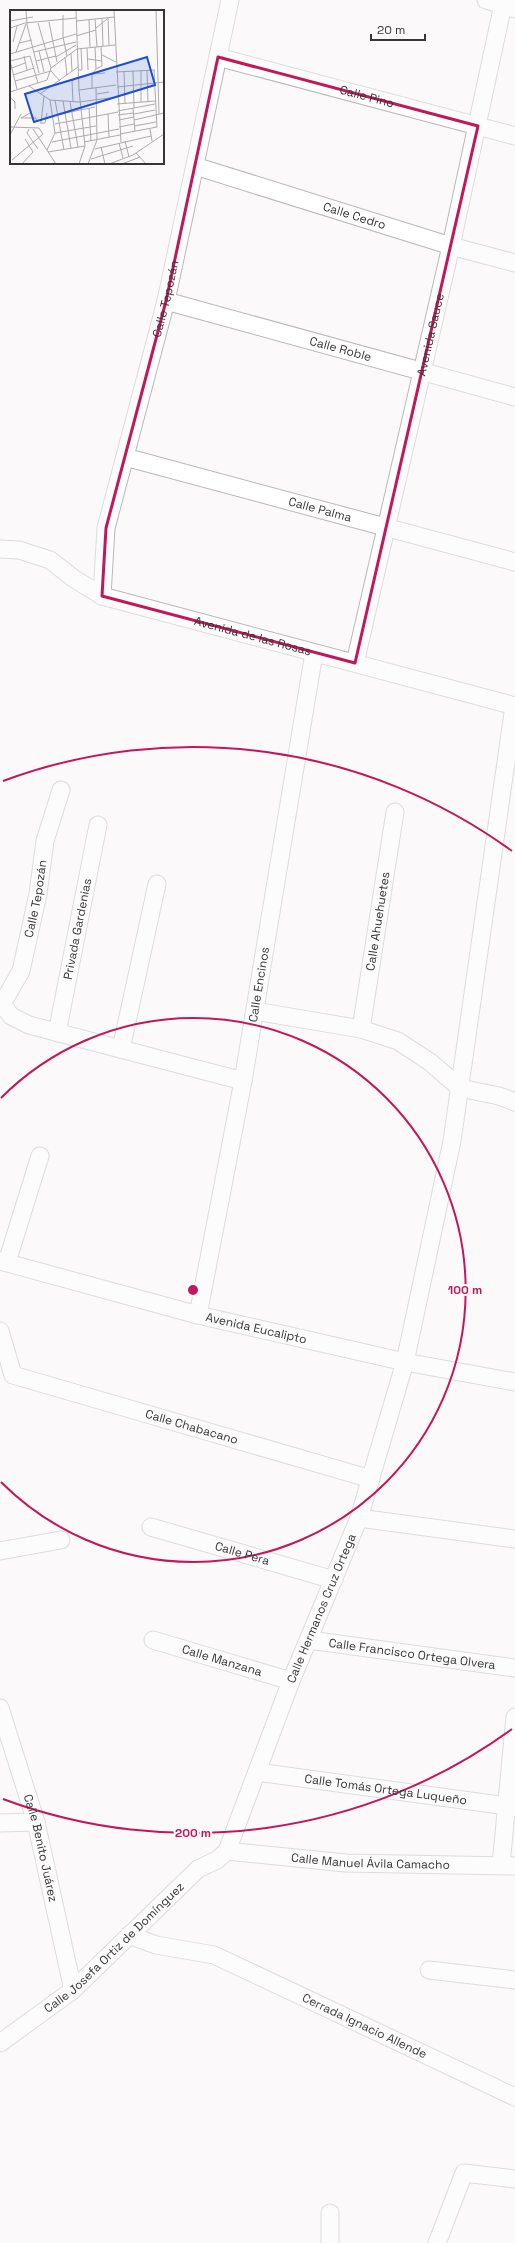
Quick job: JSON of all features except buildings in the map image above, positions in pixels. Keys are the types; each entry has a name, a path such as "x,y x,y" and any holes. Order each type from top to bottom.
{"street":[{"name":"Calle Tepozán","path":"102,596 106,528 166,301 230,0"},
{"path":"486,0 508,5"},
{"name":"Avenida Sauce","path":"355,663 384,528 478,126 508,5"},
{"name":"Calle Pino","path":"218,57 515,136"},
{"name":"Calle Cedro","path":"195,166 450,246 515,264"},
{"name":"Calle Roble","path":"166,301 515,397"},
{"name":"Calle Palma","path":"125,457 384,528 515,562"},
{"name":"Avenida de las Rosas","path":"0,549 18,550 50,560 102,596 514,706"},
{"name":"Calle Encinos","path":"198,1315 243,1081 314,653"},
{"name":"Calle Hermanos Cruz Ortega","path":"227,1851 291,1681 359,1518 405,1362 452,1141 514,706"},
{"name":"Calle Tepozán","path":"1,1003 21,971 38,894 45,841 61,790"},
{"name":"Calle Ahuehuetes","path":"361,1029 395,812"},
{"name":"Privada Gardenias","path":"57,1033 98,825"},
{"path":"120,1049 157,884"},
{"path":"1,1003 11,1016 29,1025 243,1081"},
{"path":"254,1011 361,1029 398,1041 430,1062 460,1088 500,1096 515,1102"},
{"path":"4,1262 40,1156"},
{"name":"Avenida Eucalipto","path":"4,1262 198,1315 405,1362 515,1382"},
{"name":"Calle Chabacano","path":"0,1331 12,1375 371,1479"},
{"path":"359,1518 515,1539"},
{"name":"Calle Pera","path":"151,1527 334,1580"},
{"path":"0,1551 61,1540"},
{"name":"Calle Manzana","path":"153,1640 291,1681"},
{"name":"Calle Francisco Ortega Olvera","path":"309,1640 515,1668"},
{"name":"Calle Benito Juárez","path":"0,1708 36,1822 73,1990"},
{"path":"508,1866 515,1717"},
{"name":"Calle Tomás Ortega Luqueño","path":"257,1772 511,1806"},
{"path":"0,1823 36,1822"},
{"name":"Calle Manuel Ávila Camacho","path":"227,1851 346,1863 508,1866"},
{"name":"Calle Josefa Ortiz de Domínguez","path":"0,2043 73,1990 198,1870 217,1860 227,1851"},
{"name":"Cerrada Ignacio Allende","path":"129,1935 156,1945 214,1955 515,2097"},
{"path":"430,1970 515,1980"},
{"path":"437,2243 464,2173 515,2179"},
{"path":"330,2213 330,2243"}],"highlighted area":[{"path":"218,57 478,126 355,663 102,596 106,528 166,301"}]}
